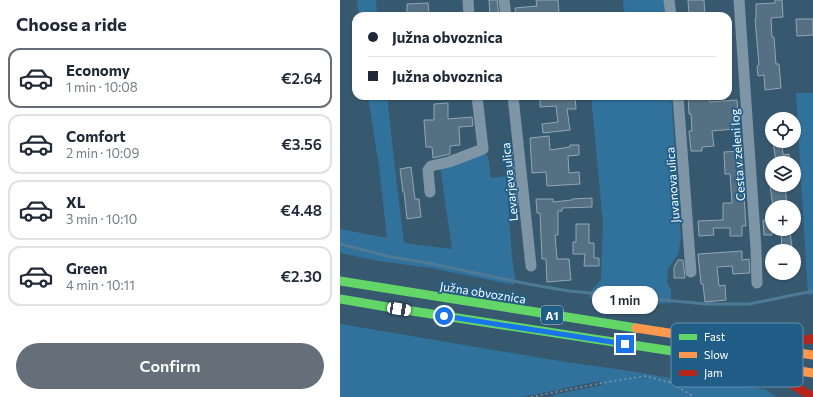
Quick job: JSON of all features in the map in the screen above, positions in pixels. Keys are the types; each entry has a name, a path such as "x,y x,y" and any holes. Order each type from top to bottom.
{"highway":[{"name":"Južna obvoznica","path":"340,281 671,333"},
{"name":"A1","path":"340,299 671,351"},
{"path":"803,340 813,339"},
{"name":"Južna obvoznica","path":"803,353 813,355"},
{"name":"A1","path":"803,371 813,373"},
{"path":"797,387 813,397"}],"street":[{"path":"468,0 469,12"},
{"path":"504,0 506,12"},
{"path":"669,0 670,12"},
{"name":"Cesta v zeleni log","path":"739,0 756,242 757,283"},
{"name":"Levarjeva ulica","path":"430,192 428,170 431,166 449,162 483,149 478,100"},
{"name":"Levarjeva ulica","path":"514,100 531,266"},
{"name":"Juvanova ulica","path":"678,100 691,272"}],"path":[{"path":"531,397 645,376 671,383"},
{"path":"678,387 693,397"}],"shaded area":[{"path":"357,0 376,0 377,12 358,12"},
{"path":"623,0 664,0 665,12 624,12"},
{"path":"796,93 813,93 813,294 808,295 801,156 800,156 799,148 801,148 801,112 797,112"},
{"path":"369,100 387,100 404,243 452,249 440,166 462,163 484,154 488,156 491,178 506,176 515,278 514,285 431,268 379,261 340,253 340,229 387,238 379,167"},
{"path":"591,100 671,100 681,238 678,254 668,269 667,282 671,290 671,303 628,305 589,298 591,291 601,280 603,223"},
{"path":"340,324 671,378 671,387 747,387 765,389 777,397 550,397 557,394 602,385 600,381 520,397 340,397"}],"building":[{"path":"489,0 497,0 498,12 490,12"},
{"path":"536,0 558,0 559,12 516,12 515,8 537,6"},
{"path":"688,0 704,0 705,12 689,12"},
{"path":"775,0 782,0 783,17 771,18 772,37 774,37 776,64 779,64 781,88 765,90 764,75 758,76 757,66 759,65 755,19 756,4 775,3"},
{"path":"428,3 429,12 407,12 407,4"},
{"path":"796,19 813,19 813,35 797,36"},
{"path":"540,100 575,100 576,109 567,109 570,130 543,133 542,124 558,122 556,106 540,107"},
{"path":"688,100 710,100 710,102 737,100 738,112 732,112 734,129 712,131 714,146 702,147 702,151 691,151 689,131 692,131 691,114 689,114"},
{"path":"448,103 448,119 472,117 473,126 459,127 460,145 450,146 450,154 433,158 432,147 426,147 424,120 434,120 434,104"},
{"path":"549,136 550,150 570,147 570,145 579,145 579,155 568,156 569,173 579,172 580,184 547,186 546,172 532,173 530,138"},
{"path":"774,148 782,148 783,155 789,154 789,156 775,156"},
{"path":"741,151 746,226 742,226 742,236 730,236 730,228 713,228 714,235 699,236 698,221 723,220 723,203 732,203 730,174 725,174 724,152"},
{"path":"512,152 518,206 512,206 509,186 507,153"},
{"path":"411,167 415,199 419,199 421,217 407,219 400,169"},
{"path":"771,192 786,192 786,200 772,200"},
{"path":"592,198 592,207 562,208 562,211 558,211 558,235 555,235 557,259 569,259 571,280 547,282 546,259 542,259 540,213 537,213 536,199 553,199 553,202"},
{"path":"763,220 765,220 765,235"},
{"path":"576,224 589,224 589,243 594,243 594,258 599,258 599,266 584,266 585,254 573,254 573,242 576,242"},
{"path":"781,236 791,236 792,244 782,244"},
{"path":"742,251 742,260 749,259 750,273 733,274 732,266 717,267 719,286 725,285 726,300 705,302 703,284 701,284 698,254"},
{"path":"678,260 683,260 685,278 674,278 674,267"}],"waterway":[{"path":"340,244 391,257 569,291 706,304 749,304 813,291"}],"traffic: fast":[{"path":"340,281 636,328"},
{"path":"340,299 671,351"}],"traffic: slow":[{"path":"636,328 671,333"},
{"path":"803,353 813,355"},
{"path":"803,371 813,373"}],"traffic: jam":[{"path":"803,340 813,339"},
{"path":"796,387 813,397"}],"route":[{"path":"444,316 625,344"}]}
